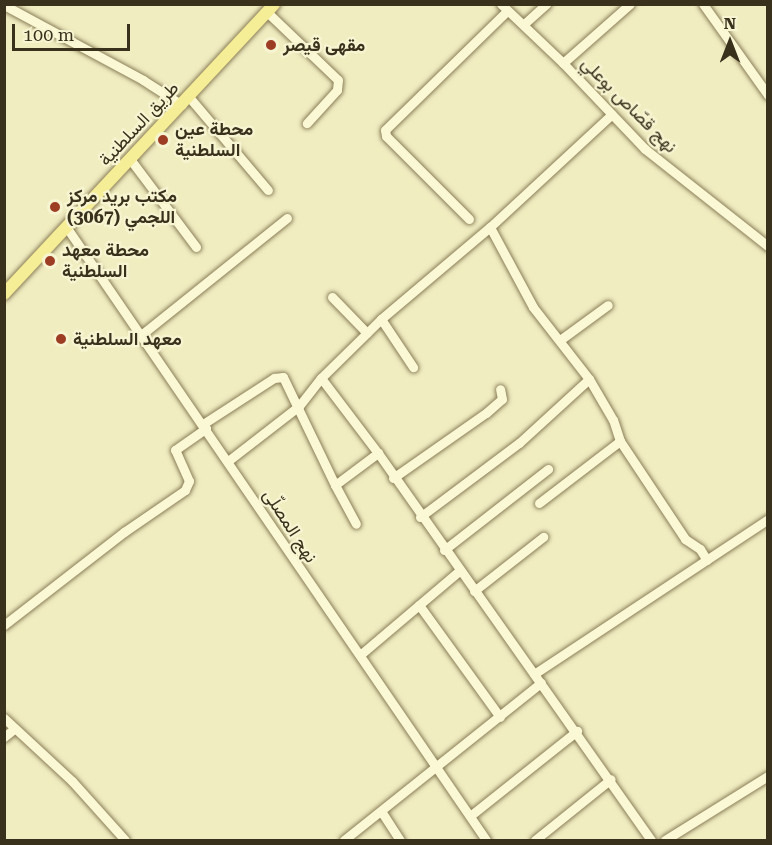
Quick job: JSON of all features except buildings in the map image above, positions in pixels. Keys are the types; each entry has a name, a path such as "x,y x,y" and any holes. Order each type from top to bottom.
{"main road":[{"name":"طريق السلطنية","path":"5,292 185,101 268,8"}],"street":[{"path":"524,24 546,4"},
{"path":"563,63 630,4"},
{"path":"703,4 766,90"},
{"path":"4,5 185,101 268,190"},
{"path":"268,8 338,80 337,90 307,123"},
{"path":"469,219 386,136 385,130 504,8"},
{"name":"نهج قصّاص بوعلي","path":"504,8 524,24 645,149 768,246"},
{"path":"228,461 299,406 321,378 381,319 490,227 612,114"},
{"path":"130,159 196,247"},
{"path":"141,335 287,218"},
{"path":"490,227 533,307 589,379 613,420 620,441 685,539 700,549 707,560"},
{"name":"نهج المصلّى","path":"67,228 228,461 302,576 360,655 486,840"},
{"path":"332,297 367,333"},
{"path":"560,340 608,305"},
{"path":"381,319 413,367"},
{"path":"4,625 124,532 185,490 189,481 175,450 204,426 274,378 283,377 356,524"},
{"path":"321,378 378,453 420,517 577,731 651,840"},
{"path":"420,517 519,443 589,379"},
{"path":"393,478 486,413 502,399 500,389"},
{"path":"539,503 620,441"},
{"path":"335,485 378,453"},
{"path":"444,550 548,469"},
{"path":"534,674 768,519"},
{"path":"474,591 543,537"},
{"path":"360,655 459,571"},
{"path":"419,605 500,717"},
{"path":"344,840 541,683"},
{"path":"4,718 72,781 124,840"},
{"path":"4,737 14,729"},
{"path":"470,816 577,731"},
{"path":"665,840 768,776"},
{"path":"535,840 610,779"},
{"path":"381,811 400,840"}],"place":[{"name":"مقهى قيصر","path":"271,45"},
{"name":"محطة عين السلطنية","path":"163,140"},
{"name":"مكتب بريد مركز اللجمي (3067)","path":"55,207"},
{"name":"محطة معهد السلطنية","path":"50,261"},
{"name":"معهد السلطنية","path":"61,339"}]}
